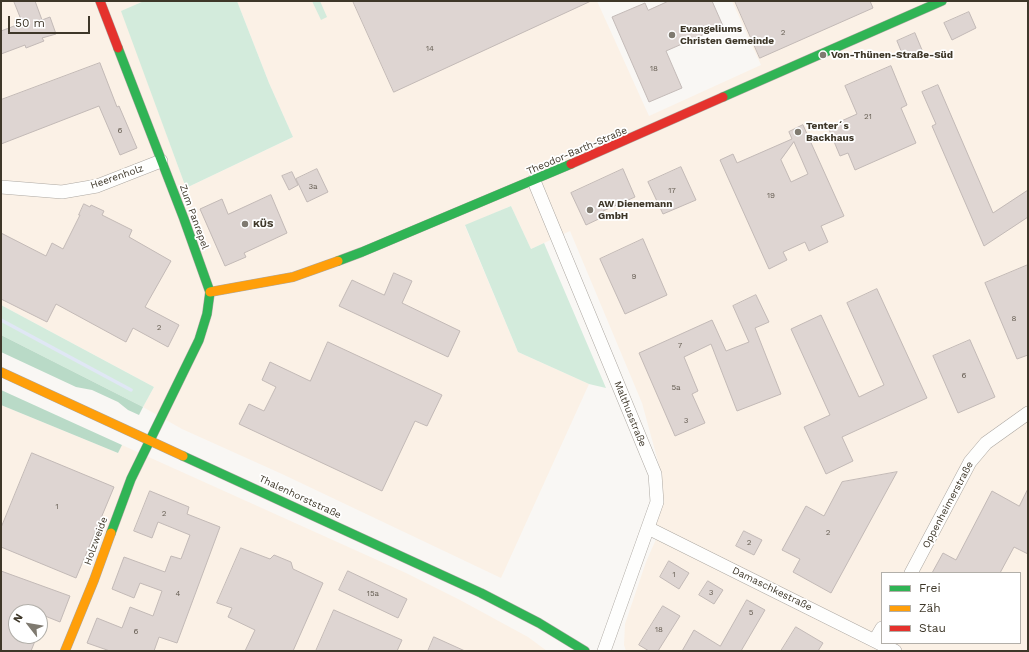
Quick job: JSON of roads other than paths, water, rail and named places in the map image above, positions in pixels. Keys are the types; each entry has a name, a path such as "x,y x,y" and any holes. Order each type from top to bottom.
{"street":[{"name":"Zum Panrepel","path":"100,1 184,219 210,292 207,314 199,340 150,439"},
{"name":"Theodor-Barth-Straße","path":"210,292 294,277 362,252 534,182 927,4 942,1"},
{"name":"Heerenholz","path":"1,187 62,192 96,186 126,176 161,161"},
{"name":"Malthusstraße","path":"534,182 655,474 657,502 604,651"},
{"name":"Thalenhorststraße","path":"1,372 150,439 481,593 539,623 585,651"},
{"name":"Oppenheimerstraße","path":"912,572 970,462 986,443 1028,413"},
{"name":"Holzweide","path":"65,651 94,580 131,479 150,439"},
{"name":"Damaschkestraße","path":"648,528 881,643"},
{"path":"875,640 881,630"},
{"name":"Damaschkestraße","path":"882,644 895,651"}],"waterway":[{"path":"1,320 131,390"}],"place":[{"name":"Evangeliums Christen Gemeinde","path":"672,35"},
{"name":"Von-Thünen-Straße-Süd","path":"823,55"},
{"name":"Tenter´s Backhaus","path":"798,132"},
{"name":"AW Dienemann GmbH","path":"590,210"},
{"name":"KÜS","path":"245,224"}]}
